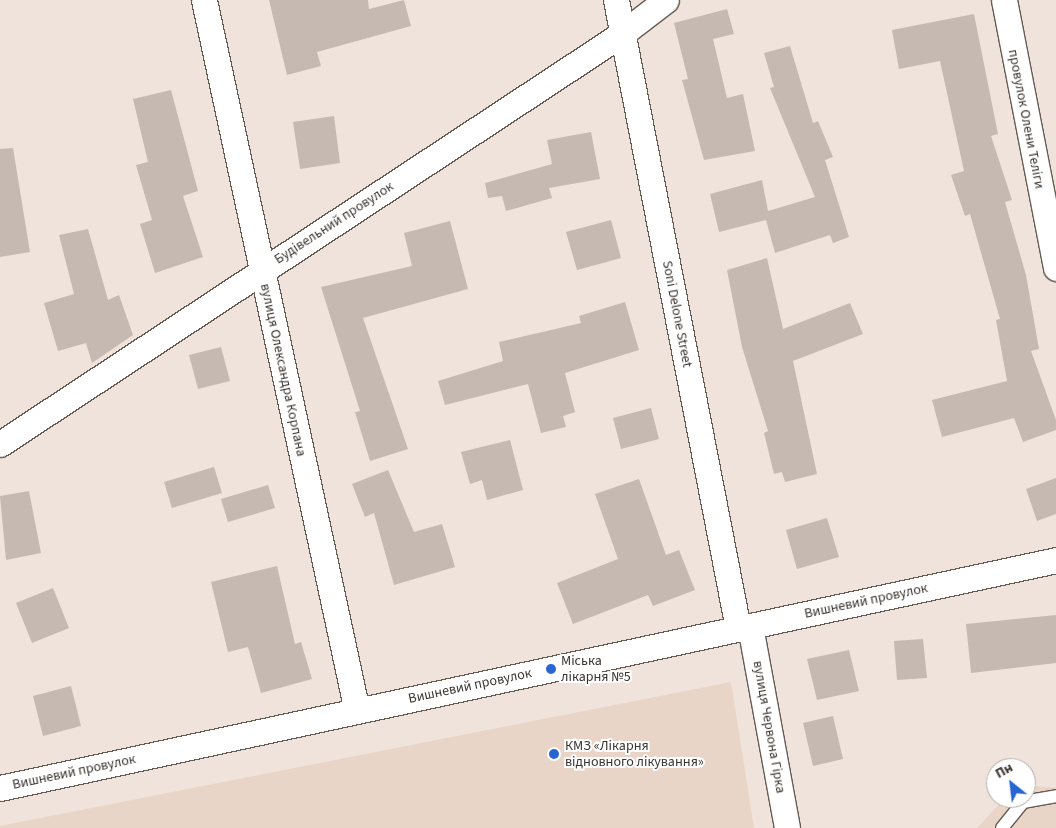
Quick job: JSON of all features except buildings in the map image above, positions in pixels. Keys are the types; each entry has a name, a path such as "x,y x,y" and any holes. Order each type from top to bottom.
{"street":[{"name":"вулиця Олександра Корпана","path":"204,0 357,711"},
{"name":"Soni Delone Street","path":"616,0 744,627"},
{"name":"Будівельний провулок","path":"0,444 622,34 666,0"},
{"name":"провулок Олени Теліги","path":"1004,0 1056,268"},
{"name":"Вишневий провулок","path":"0,787 1056,560"},
{"name":"вулиця Червона Гірка","path":"744,627 787,828"}],"lane":[{"path":"1002,828 1022,802 1056,796"}],"shaded area":[{"name":"КМЗ «Лікарня відновного лікування»","path":"731,682 754,828 0,828 0,826"},
{"path":"1036,786 1056,788 1056,828 977,828 996,808 1036,808"}],"place":[{"name":"Міська лікарня №5","path":"551,669"},
{"name":"КМЗ «Лікарня відновного лікування»","path":"554,754"}]}
